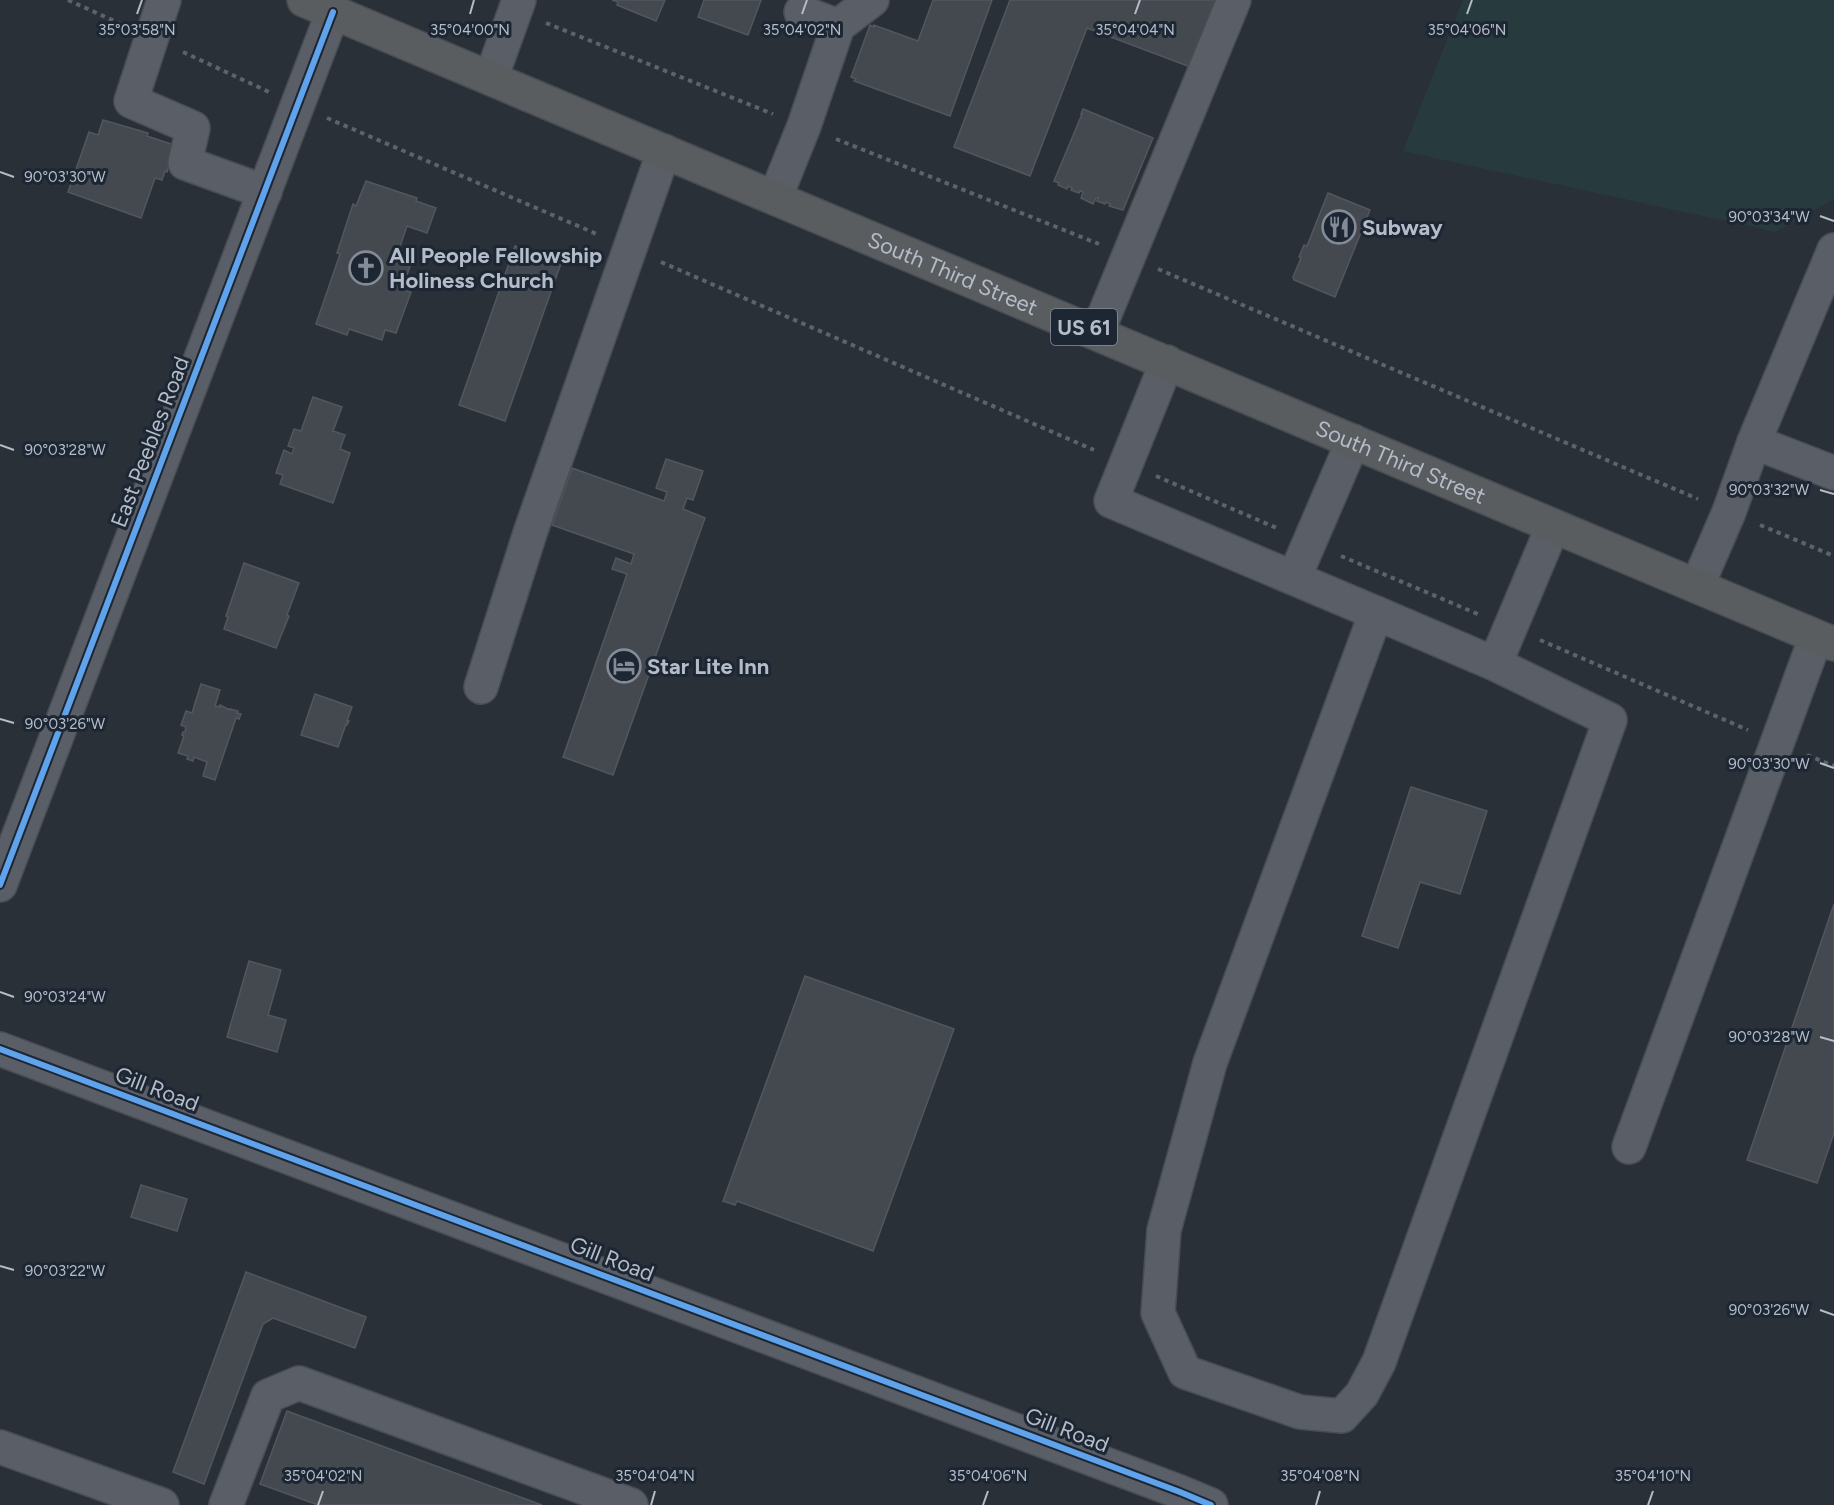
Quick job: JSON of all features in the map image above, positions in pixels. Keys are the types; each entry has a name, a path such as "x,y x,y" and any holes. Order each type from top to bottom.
{"highway":[{"name":"South Third Street","path":"318,6 1825,640"}],"street":[{"path":"164,0 131,101 193,128 185,163 265,192"},
{"path":"775,198 804,126 838,26 872,0"},
{"path":"1097,333 1234,0"},
{"path":"491,78 518,5"},
{"name":"East Peebles Road","path":"0,885 298,105 318,6"},
{"path":"801,12 838,26"},
{"path":"481,687 530,533 664,151"},
{"path":"1697,586 1834,250"},
{"path":"1167,362 1111,501 1294,578 1376,613 1495,664 1610,720 1379,1362 1362,1394 1342,1416 1300,1412 1185,1372 1158,1313 1164,1230 1210,1063 1376,613"},
{"path":"1294,578 1353,441"},
{"path":"1754,442 1834,473"},
{"path":"1495,664 1553,526"},
{"path":"1629,1147 1777,743 1825,640"},
{"name":"Gill Road","path":"0,1049 1169,1487 1211,1505"},
{"path":"226,1505 268,1396 299,1383 585,1497 631,1505"},
{"path":"0,1447 112,1497 162,1505"}],"path":[{"path":"518,5 804,126 1128,256 1834,556"},
{"path":"298,105 1308,542 1834,766"}],"green space":[{"path":"1463,0 1834,0 1834,199 1776,232 1403,151"}],"building":[{"path":"612,0 665,0 656,21 617,5 618,2"},
{"path":"704,0 761,0 748,35 698,17"},
{"path":"933,0 992,0 950,116 854,81 856,79 851,77 870,25 918,41"},
{"path":"1010,0 1219,0 1193,68 1087,28 1030,176 954,147"},
{"path":"1083,109 1153,138 1123,210 1109,206 1110,204 1106,202 1105,204 1097,201 1098,198 1093,204 1081,198 1083,192 1071,190 1072,188 1068,186 1067,189 1054,181"},
{"path":"103,120 148,133 147,136 174,145 167,172 165,171 162,180 155,178 141,218 68,192 89,132 98,135"},
{"path":"366,181 417,198 416,201 436,208 427,233 407,226 396,258 403,260 404,256 411,258 402,290 411,292 396,333 385,330 382,340 349,329 347,335 316,324 340,254 337,253 353,204 356,206"},
{"name":"Subway","path":"1328,193 1370,210 1335,297 1294,280 1293,277 1304,245 1307,246"},
{"path":"515,246 542,256 543,251 563,258 505,421 459,405"},
{"path":"313,397 342,407 333,431 345,435 340,449 350,453 333,503 280,484 283,475 276,473 284,450 292,454 294,448 288,446 294,429 301,431"},
{"name":"Star Lite Inn","path":"666,459 703,471 693,500 687,498 683,509 705,518 613,775 563,757 627,574 612,569 616,558 631,564 634,554 552,525 572,468 664,501 667,492 656,488"},
{"path":"244,563 299,583 276,648 224,629 228,617 226,616"},
{"path":"201,684 220,690 215,706 220,707 220,705 241,714 239,719 236,718 215,780 203,776 207,762 194,757 193,761 187,759 188,756 178,753 186,727 181,725 186,711 192,713"},
{"path":"315,694 352,707 338,747 301,735"},
{"path":"1411,787 1487,811 1460,894 1420,882 1398,948 1362,936"},
{"path":"1834,904 1834,1133 1817,1183 1747,1160"},
{"path":"249,961 281,970 268,1015 286,1020 277,1052 227,1037"},
{"path":"805,976 954,1029 873,1251 737,1201 735,1205 723,1201"},
{"path":"141,1185 187,1199 177,1231 131,1217"},
{"path":"246,1272 366,1317 355,1348 273,1318 263,1324 204,1484 173,1472"},
{"path":"287,1411 542,1505 318,1505 260,1484"}],"cycle path":[{"path":"0,885 333,12"},
{"path":"0,1049 1211,1505"}],"place":[{"name":"Subway","path":"1339,227"},
{"name":"All People Fellowship Holiness Church","path":"366,268"},
{"name":"Star Lite Inn","path":"624,666"}]}
